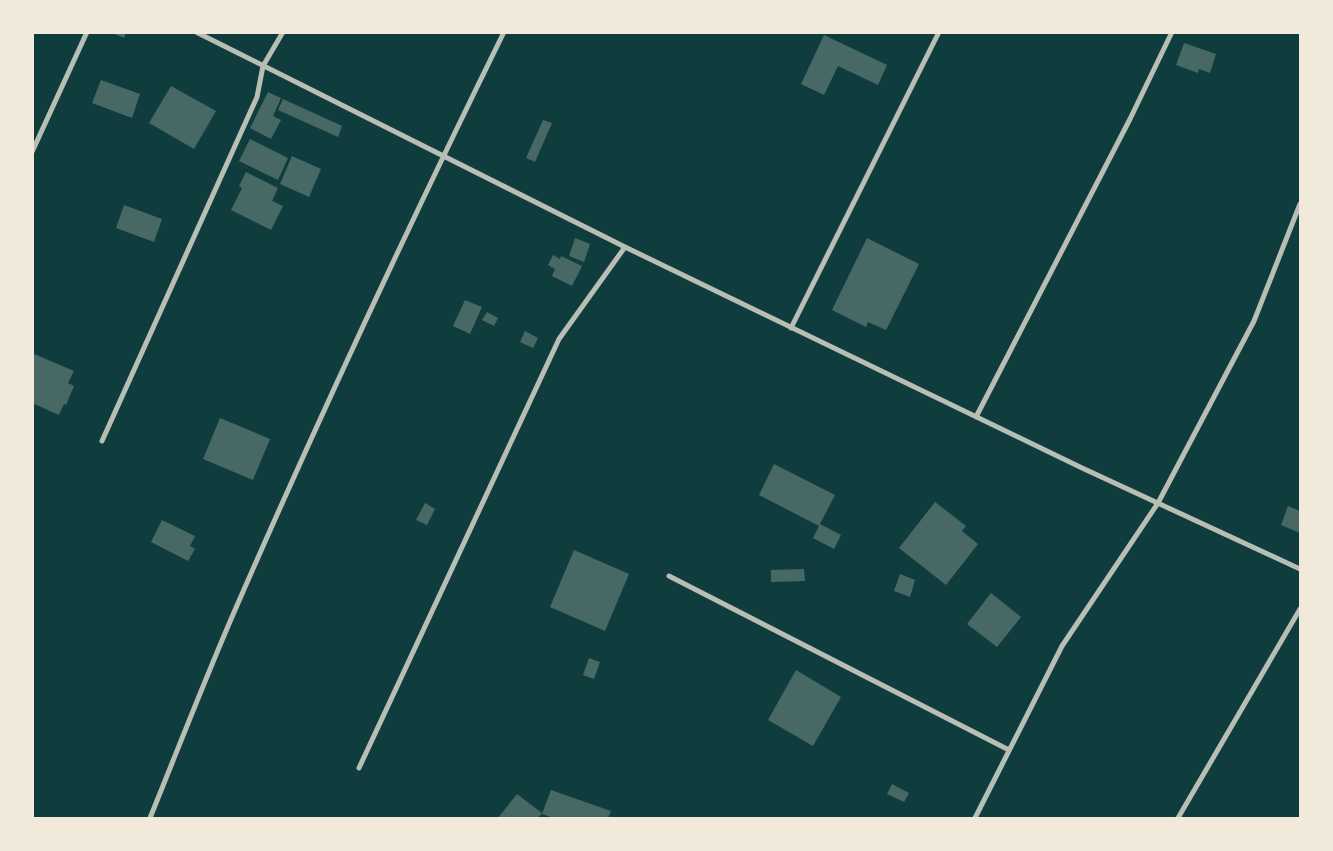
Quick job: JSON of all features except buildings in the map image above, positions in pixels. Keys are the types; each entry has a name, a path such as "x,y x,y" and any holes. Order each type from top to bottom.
{"street":[{"path":"32,152 88,32"},
{"path":"196,32 791,328 1300,569"},
{"path":"102,441 257,97 263,66 283,32"},
{"path":"150,818 235,611 345,363 504,32"},
{"path":"791,328 939,32"},
{"path":"976,417 1130,119 1172,32"},
{"path":"975,818 1062,646 1158,503 1254,321 1300,204"},
{"path":"359,768 559,339 625,247"},
{"path":"668,576 1009,750"},
{"path":"1178,818 1300,609"}]}
